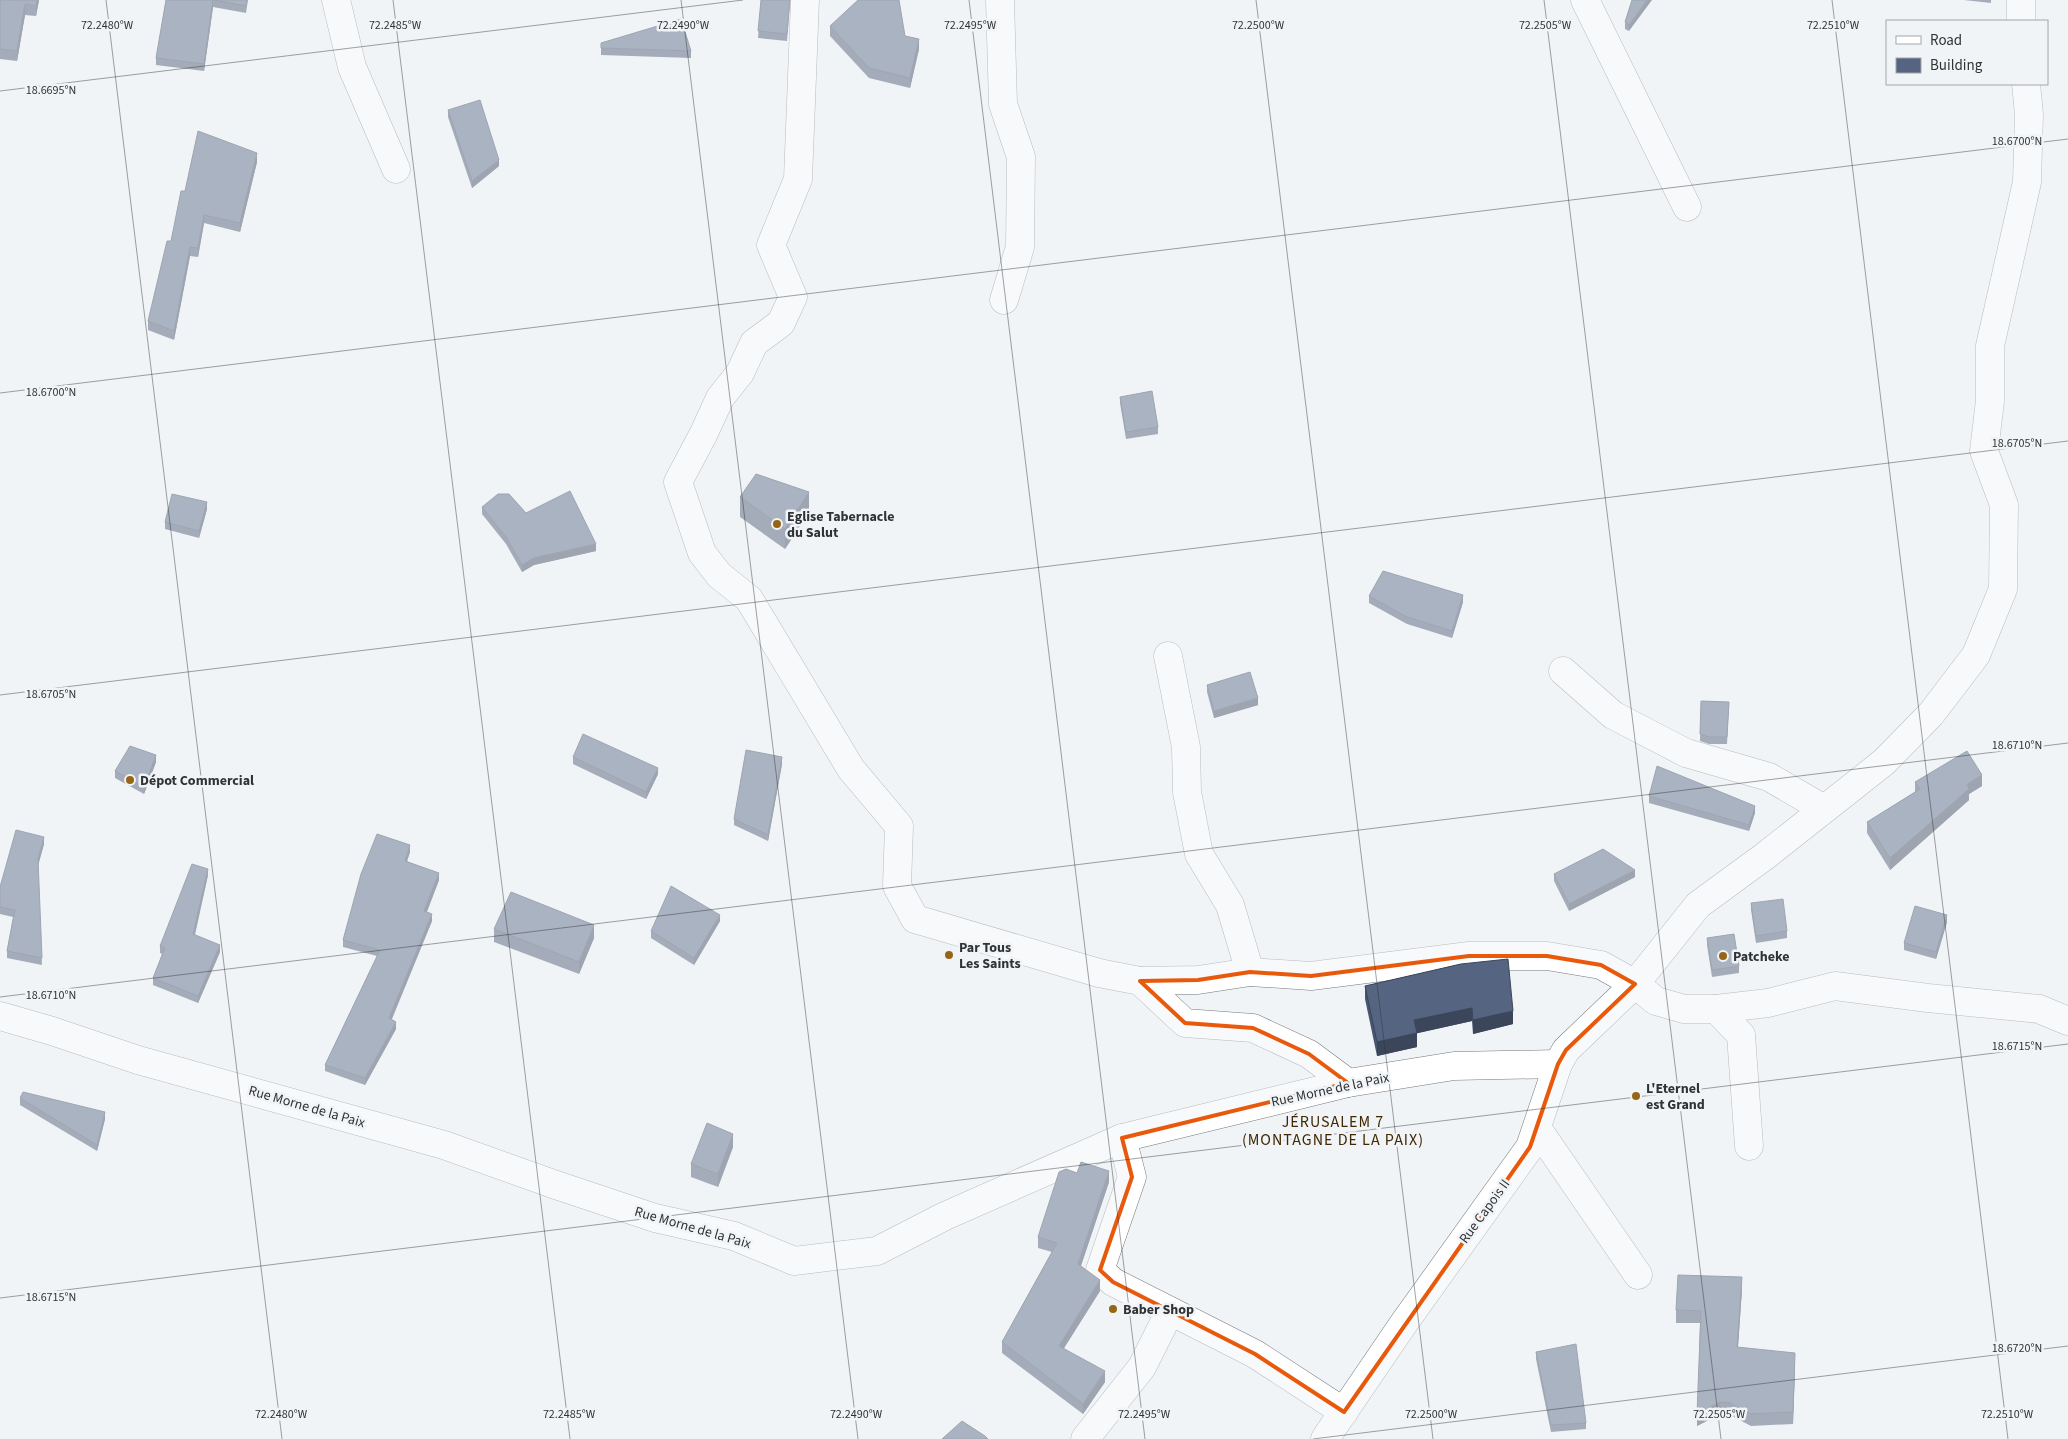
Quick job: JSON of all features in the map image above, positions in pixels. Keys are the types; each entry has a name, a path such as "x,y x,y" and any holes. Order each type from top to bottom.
{"street":[{"path":"336,0 352,67 396,169"},
{"path":"805,0 798,178 771,245 794,297 781,323 754,343 740,374 720,398 678,482 702,552 720,575 749,599 851,769 899,826 898,886 915,919 1099,973 1140,981 1198,980 1250,972 1311,976 1469,956 1547,956 1602,965 1635,984 1656,1001 1684,1009 1716,1009 1768,1003 1835,986 1928,998 2039,1009 2068,1021"},
{"path":"1000,0 1003,104 1021,157 1020,247 1004,300"},
{"path":"1585,0 1687,207"},
{"path":"2021,20 2022,0"},
{"name":"Rue Capois II","path":"1325,1439 1530,1147 1558,1064 1566,1050 1635,984 1698,905 1765,856 1884,762 1931,714 1976,655 2003,589 2004,505 1984,451 1990,401 1990,346 2026,182 2029,114 2026,85"},
{"path":"1168,656 1186,747 1187,792 1200,854 1230,905 1250,972"},
{"path":"1563,671 1613,715 1686,753 1769,777 1824,809"},
{"path":"1140,981 1185,1023 1252,1028 1309,1054 1348,1083"},
{"path":"1716,1009 1741,1034 1749,1146"},
{"name":"Rue Morne de la Paix","path":"0,1016 52,1031 138,1060 444,1145 556,1186 655,1218 734,1236 794,1261 877,1251 945,1216 1122,1138 1348,1083 1454,1066 1558,1064"},
{"path":"1537,1128 1638,1275"},
{"path":"1122,1138 1132,1177 1100,1270 1113,1282 1254,1354 1344,1412"},
{"path":"1085,1439 1142,1367 1170,1311"}],"highlighted area":[{"path":"1469,956 1547,956 1601,965 1635,984 1566,1050 1558,1064 1530,1147 1344,1412 1255,1354 1113,1282 1100,1270 1132,1177 1122,1138 1348,1083 1309,1054 1253,1028 1185,1023 1140,981 1198,980 1250,972 1311,976"}],"building":[{"path":"0,0 37,0 36,6 25,4 17,51 0,49"},
{"path":"166,0 213,0 204,64 156,58"},
{"path":"214,0 247,0 246,6"},
{"path":"761,0 790,0 787,34 758,31"},
{"path":"858,0 899,0 905,36 919,39 910,78 869,68 830,26"},
{"path":"1632,0 1647,0 1629,25 1625,22"},
{"path":"681,19 691,51 601,48 601,43"},
{"path":"480,100 499,160 472,181 448,110"},
{"path":"198,131 257,153 240,223 204,215 198,248 190,247 174,331 148,321 167,241 171,241 181,191 185,191"},
{"path":"1152,391 1158,427 1126,432 1120,397"},
{"path":"756,474 809,492 785,529 740,497"},
{"path":"570,491 596,544 534,558 522,565 506,537 482,507 498,494 509,494 526,513"},
{"path":"172,494 207,502 199,531 165,522"},
{"path":"1383,571 1463,595 1452,631 1407,617 1369,596"},
{"path":"1250,672 1258,698 1214,711 1207,685"},
{"path":"1701,701 1729,702 1727,737 1709,737 1700,734"},
{"path":"583,734 658,768 646,792 573,757"},
{"path":"130,746 156,755 144,787 115,771"},
{"path":"746,750 782,757 768,835 734,819"},
{"path":"1967,751 1982,775 1967,784 1969,789 1890,858 1867,822 1920,789 1915,782"},
{"path":"1657,766 1755,806 1749,825 1649,796"},
{"path":"16,830 44,837 38,859 42,958 7,951 15,910 0,907 0,887"},
{"path":"377,834 410,845 405,861 439,873 424,911 432,914 389,1018 396,1022 365,1078 325,1065 380,950 343,940 361,874"},
{"path":"1603,849 1635,870 1569,904 1554,874"},
{"path":"192,864 208,869 193,934 220,945 198,996 153,978 165,948 160,946"},
{"path":"671,886 720,915 694,958 651,931"},
{"path":"511,892 594,925 579,962 494,929"},
{"path":"1783,899 1787,931 1756,936 1751,903"},
{"path":"1915,906 1947,915 1936,952 1904,943"},
{"path":"1734,934 1739,966 1712,970 1707,938"},
{"path":"1508,959 1513,1011 1473,1020 1472,1008 1414,1020 1417,1033 1377,1042 1365,986 1461,964"},
{"path":"23,1092 105,1112 97,1145 20,1098"},
{"path":"707,1123 733,1134 718,1174 691,1164"},
{"path":"1081,1162 1109,1171 1078,1264 1100,1280 1059,1346 1105,1371 1083,1404 1002,1342 1057,1243 1038,1237 1059,1172 1066,1169 1077,1173"},
{"path":"1678,1275 1742,1277 1737,1347 1795,1353 1793,1412 1751,1414 1730,1403 1720,1402 1697,1414 1701,1311 1676,1310"},
{"path":"1576,1344 1586,1423 1551,1425 1536,1352"},
{"path":"962,1421 985,1436 988,1439 942,1439"}],"place":[{"name":"Eglise Tabernacle du Salut","path":"777,524"},
{"name":"Dépot Commercial","path":"130,780"},
{"name":"Par Tous Les Saints","path":"949,955"},
{"name":"Patcheke","path":"1723,956"},
{"name":"L'Eternel est Grand","path":"1636,1096"},
{"name":"Baber Shop","path":"1113,1309"}],"district":[{"name":"JÉRUSALEM 7 (MONTAGNE DE LA PAIX)","path":"1333,1130"}]}
